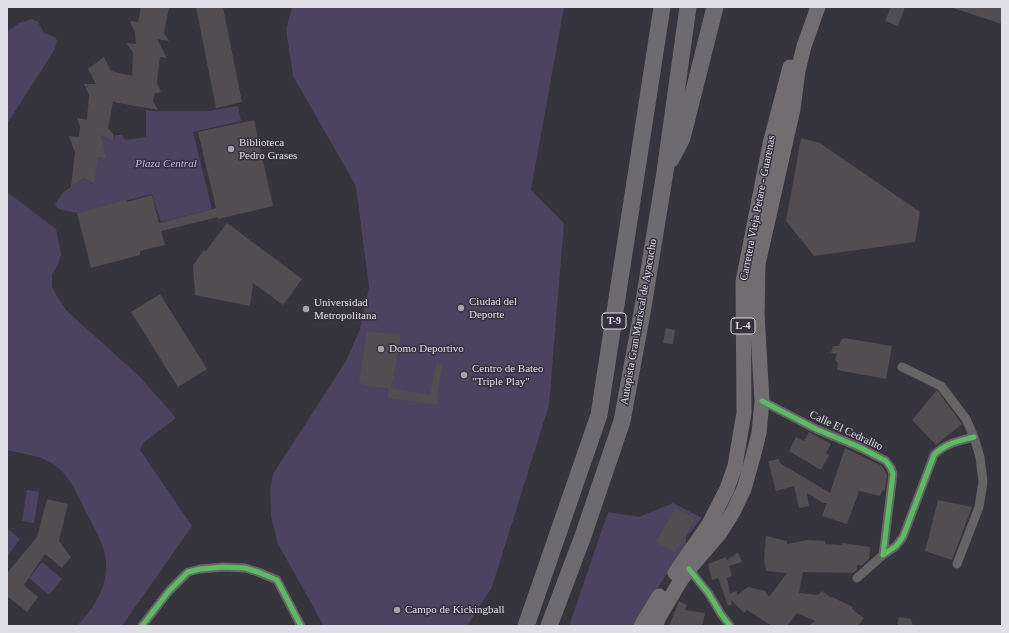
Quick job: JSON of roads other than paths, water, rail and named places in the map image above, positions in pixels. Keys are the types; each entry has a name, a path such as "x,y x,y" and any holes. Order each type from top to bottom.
{"highway":[{"name":"T-9","path":"526,626 600,415 662,7"},
{"name":"Autopista Gran Mariscal de Ayacucho","path":"549,626 584,536 622,421 642,313 665,172 688,7"},
{"path":"665,172 682,138 715,7"}],"main road":[{"name":"Carretera Vieja Petare - Guarenas","path":"641,626 676,570 709,524 727,489 735,466 744,413 742,301 745,266 772,137 807,7"},
{"name":"Carretera Vieja Petare - Guarenas","path":"689,569 720,533 733,512 744,489 756,445 762,401 758,351 758,264 791,116 804,46 818,7"},
{"name":"L-4","path":"655,626 672,594 689,569"}],"street":[{"path":"902,367 941,386 966,419 974,437 980,457 983,482 979,507 957,564"},
{"name":"Calle El Cedralito","path":"762,401 816,429 859,447 886,461 893,474 884,555"},
{"path":"857,578 896,546 903,537 934,455 946,445 974,437"},
{"path":"142,626 169,591 188,572 200,569 224,567 245,568 277,580 302,626"},
{"path":"689,569 709,594 730,626"}],"place":[{"name":"Biblioteca Pedro Grases","path":"231,149"},
{"name":"Ciudad del Deporte","path":"461,308"},
{"name":"Universidad Metropolitana","path":"306,309"},
{"name":"Domo Deportivo","path":"381,349"},
{"name":"Centro de Bateo \"Triple Play\"","path":"464,375"},
{"name":"Campo de Kickingball","path":"397,610"}],"park label":[{"name":"Plaza Central","path":"166,164"}]}
